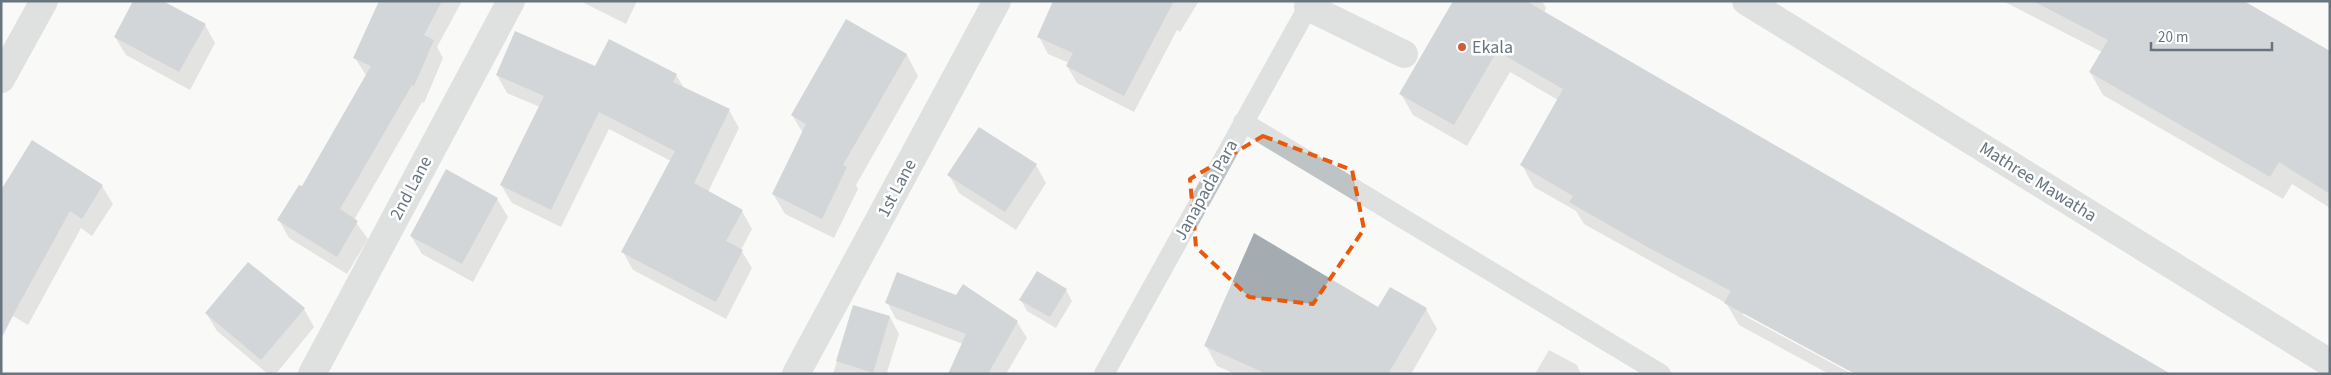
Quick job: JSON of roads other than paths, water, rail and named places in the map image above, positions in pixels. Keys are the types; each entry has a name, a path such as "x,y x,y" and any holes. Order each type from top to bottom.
{"street":[{"path":"1,79 44,1"},
{"name":"2nd Lane","path":"312,374 510,1"},
{"name":"1st Lane","path":"796,374 997,1"},
{"name":"Mathree Mawatha","path":"1746,1 2330,363"},
{"path":"1310,4 1404,54"}],"lane":[{"name":"Janapada Para","path":"1104,374 1310,4"},
{"path":"1243,122 1661,374"}],"place":[{"name":"Ekala","path":"1462,47"}]}
